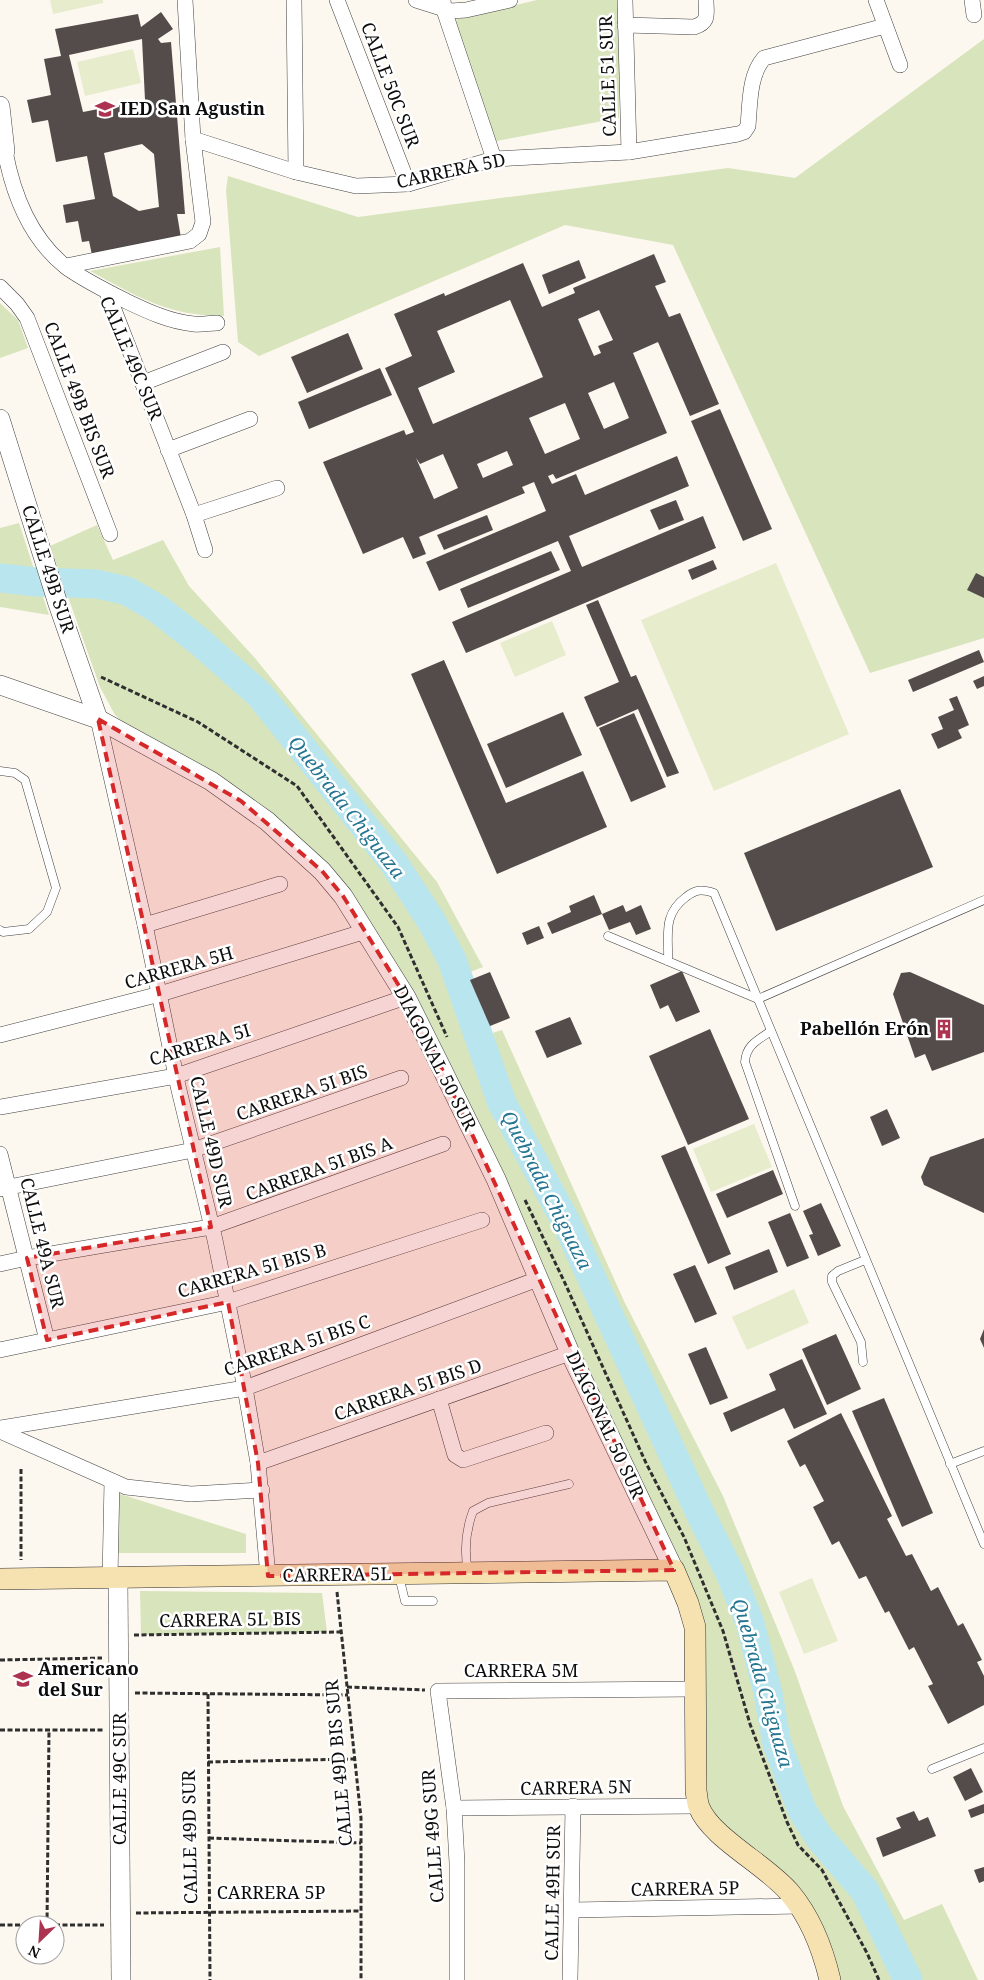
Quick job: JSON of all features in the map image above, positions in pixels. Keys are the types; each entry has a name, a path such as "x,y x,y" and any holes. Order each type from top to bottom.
{"main road":[{"name":"CARRERA 5L","path":"0,1579 674,1570"},
{"name":"DIAGONAL 50 SUR","path":"674,1570 695,1627 696,1791 698,1806"},
{"path":"698,1806 718,1831 781,1884 799,1906 822,1951 830,1980"}],"street":[{"path":"66,266 190,241 199,234 203,222 193,139 185,0"},
{"path":"294,0 296,172"},
{"name":"CALLE 50C SUR","path":"337,0 408,184"},
{"path":"416,0 466,10 510,0"},
{"name":"CALLE 51 SUR","path":"625,0 629,152"},
{"path":"625,24 694,27 703,24 706,19 706,0"},
{"path":"876,0 900,65"},
{"path":"443,5 494,159"},
{"name":"CARRERA 5D","path":"193,139 296,172 356,186 408,184 494,159 629,152 744,132 748,126 757,66 764,58 885,26"},
{"name":"CALLE 49C SUR","path":"0,106 3,152 15,192 27,218 46,244 66,266 107,292 194,515 205,550"},
{"name":"CALLE 49B BIS SUR","path":"0,287 17,304 27,318 110,534"},
{"path":"107,292 170,319 195,324 217,323"},
{"path":"142,383 223,352"},
{"name":"CALLE 49B SUR","path":"0,419 4,444 98,719"},
{"path":"168,450 250,419"},
{"path":"194,515 277,488"},
{"name":"DIAGONAL 50 SUR","path":"0,685 98,719 211,781 267,821 322,871 343,896 406,996 496,1179 570,1352 674,1570"},
{"name":"CALLE 49D SUR","path":"98,719 145,925 176,1076 228,1302 262,1490 268,1576"},
{"path":"145,925 280,884"},
{"name":"CARRERA 5H","path":"0,1035 160,994 366,932"},
{"name":"CARRERA 5I","path":"0,1107 176,1076 406,996"},
{"name":"CARRERA 5I BIS","path":"4,1188 193,1150 401,1078"},
{"name":"CARRERA 5I BIS A","path":"0,1264 211,1227 443,1144"},
{"name":"CALLE 49A SUR","path":"0,1154 4,1188 27,1258 48,1340"},
{"name":"CARRERA 5I BIS B","path":"0,1350 228,1302 482,1220"},
{"name":"CARRERA 5I BIS C","path":"0,1430 245,1388 538,1278"},
{"name":"CARRERA 5I BIS D","path":"258,1463 570,1352"},
{"path":"439,1399 455,1456 463,1460 546,1433"},
{"path":"0,1430 126,1487 191,1494 262,1490"},
{"name":"CALLE 49C SUR","path":"112,1481 114,1578 119,1635 121,1980"},
{"name":"CARRERA 5M","path":"438,1691 696,1689"},
{"name":"CALLE 49G SUR","path":"438,1691 454,1808 457,1863 457,1980"},
{"name":"CALLE 49H SUR","path":"570,1980 573,1806"},
{"name":"CARRERA 5N","path":"454,1808 698,1806"},
{"name":"CARRERA 5P","path":"572,1910 799,1906"}],"lane":[{"path":"0,771 15,774 25,780 56,888 47,912 29,929 2,932 0,930"},
{"path":"668,961 670,912 678,902 692,892 704,889 714,893 984,1544"},
{"path":"608,936 758,999 984,900"},
{"path":"771,1030 751,1044 746,1052 745,1062 795,1206"},
{"path":"863,1362 861,1342 832,1282 832,1276 838,1271 865,1260"},
{"path":"950,1464 984,1451"},
{"path":"468,1573 466,1560 467,1526 473,1511 488,1503 568,1484"},
{"path":"398,1574 404,1600 433,1601"},
{"path":"932,1770 984,1748"}],"path":[{"path":"20,1469 21,1561"},
{"name":"CALLE 49D BIS SUR","path":"335,1575 361,1818 361,1980"},
{"name":"CARRERA 5L BIS","path":"119,1635 341,1632"},
{"path":"0,1660 119,1658"},
{"path":"347,1687 438,1691"},
{"path":"119,1693 348,1696"},
{"name":"CALLE 49D SUR","path":"208,1694 210,1980"},
{"path":"0,1730 119,1730"},
{"path":"47,1915 49,1730"},
{"path":"208,1762 355,1759"},
{"path":"209,1838 361,1843"},
{"name":"CARRERA 5P","path":"65,1924 210,1912 361,1911"},
{"path":"0,1925 15,1925"}],"highlighted area":[{"path":"98,719 241,801 322,871 343,896 406,997 440,1065 674,1570 268,1576 258,1463 228,1302 47,1340 27,1258 211,1227"}],"green space":[{"path":"50,0 103,0 103,3 53,14"},
{"path":"537,0 620,0 619,118 486,143 446,22"},
{"path":"984,39 984,638 870,673 673,245 565,225 259,356 238,342 226,190 228,176 358,217 728,168 795,178"},
{"path":"133,49 141,83 85,96 77,62"},
{"path":"220,247 224,316 186,313 170,309 139,297 90,271"},
{"path":"0,303 18,320 28,348 0,358"},
{"path":"19,523 49,615 0,607 0,528"},
{"path":"97,525 113,560 163,540 189,586 254,657 437,882 483,967 465,974 486,1035 502,1030 624,1301 723,1496 794,1669 843,1806 904,1920 942,1904 978,1980 839,1980 793,1885 765,1856 722,1823 713,1813 706,1798 705,1660 606,1410 532,1245 337,876 289,828 235,790 130,729 115,715 100,687 50,546"},
{"path":"776,563 849,734 714,791 641,620"},
{"path":"552,621 566,655 515,677 500,643"},
{"path":"754,1124 772,1167 711,1192 693,1149"},
{"path":"794,1289 809,1323 747,1350 732,1317"},
{"path":"117,1493 246,1534 246,1553 117,1553"},
{"path":"812,1578 838,1641 804,1654 779,1592"},
{"path":"140,1591 322,1593 327,1632 141,1635"}],"building":[{"path":"161,12 173,29 158,39 161,43 171,42 185,214 177,214 181,238 92,255 89,241 82,242 78,221 66,223 63,205 95,199 87,156 56,162 48,120 32,123 27,100 51,95 44,59 61,56 55,29 138,14 141,27","holes":["142,39 145,100 83,112 69,55","142,144 154,154 159,207 139,211 113,196 104,153"]},
{"path":"654,254 666,282 655,286 669,317 680,313 719,404 690,416 658,342 633,353 667,433 556,479 553,474 548,476 552,484 576,474 585,495 677,456 689,486 569,536 582,567 703,516 716,548 466,653 452,622 571,571 558,541 439,591 426,562 546,511 534,482 522,487 525,493 419,537 426,554 413,559 403,537 363,554 323,462 404,430 406,435 414,432 385,368 412,356 394,314 444,293 445,296 523,263 542,307 575,293 573,288","holes":["510,300 543,377 433,424 418,388 455,372 437,331","599,310 613,340 598,346 601,353 594,356 578,319","614,382 629,418 604,429 588,393","565,403 580,439 545,454 529,418","507,451 513,465 483,478 477,464","443,454 458,488 434,499 416,458 420,464"]},
{"path":"579,260 586,278 549,294 542,275"},
{"path":"348,333 363,369 307,393 291,357"},
{"path":"380,368 392,395 309,429 298,402"},
{"path":"720,409 772,529 743,541 691,421"},
{"path":"676,500 684,520 659,530 650,510"},
{"path":"487,515 493,530 444,550 437,535"},
{"path":"551,551 560,570 468,608 460,589"},
{"path":"713,560 717,569 692,580 688,570"},
{"path":"976,573 984,577 984,598 967,590"},
{"path":"598,600 631,677 636,675 679,773 667,777 638,709 597,727 584,697 619,682 586,605"},
{"path":"979,650 984,662 913,692 908,680"},
{"path":"444,660 506,803 583,771 607,827 497,874 411,674"},
{"path":"984,676 984,686 977,689 973,681"},
{"path":"957,696 969,725 958,730 962,738 938,749 931,734 943,729 938,717 954,710 949,699"},
{"path":"563,712 582,755 506,788 487,744"},
{"path":"634,713 666,787 631,802 599,728"},
{"path":"900,789 933,867 776,931 744,853"},
{"path":"594,895 602,914 552,934 547,923 571,912 569,906"},
{"path":"623,905 626,912 641,905 651,929 636,935 630,922 609,930 602,914"},
{"path":"539,926 544,938 527,945 522,933"},
{"path":"682,971 700,1012 676,1022 668,1005 660,1009 650,985"},
{"path":"490,972 510,1018 490,1026 470,980"},
{"name":"Pabellón Erón","path":"910,972 984,1005 984,1052 932,1071 925,1054 915,1058 893,994 901,973"},
{"path":"570,1017 582,1044 547,1058 535,1031"},
{"path":"710,1029 749,1119 688,1145 649,1056"},
{"path":"887,1109 900,1138 882,1146 870,1117"},
{"path":"984,1138 984,1213 924,1185 921,1177 930,1157"},
{"path":"685,1146 731,1254 708,1264 661,1156"},
{"path":"773,1170 783,1194 727,1218 716,1194"},
{"path":"821,1203 841,1246 818,1256 809,1235 813,1234 803,1211"},
{"path":"790,1213 809,1258 787,1267 768,1222"},
{"path":"769,1249 778,1272 734,1290 725,1267"},
{"path":"695,1265 717,1314 695,1323 673,1274"},
{"path":"984,1329 984,1348 980,1339"},
{"path":"836,1334 861,1389 827,1405 802,1349"},
{"path":"706,1347 728,1398 710,1405 688,1354"},
{"path":"802,1359 827,1414 794,1429 784,1408 731,1432 723,1413 776,1390 769,1374"},
{"path":"884,1398 933,1513 902,1527 852,1411"},
{"path":"841,1413 892,1516 887,1519 906,1556 912,1554 931,1591 938,1587 958,1626 963,1623 982,1660 977,1662 984,1676 984,1705 948,1724 928,1686 933,1684 914,1647 909,1650 889,1611 885,1613 866,1576 859,1579 839,1541 832,1545 813,1507 824,1501 805,1464 800,1467 787,1441"},
{"path":"971,1768 983,1792 965,1801 953,1777"},
{"path":"984,1804 984,1813 971,1818 968,1810"},
{"path":"914,1811 919,1821 928,1817 936,1836 883,1857 876,1838 901,1828 896,1818"},
{"path":"984,1867 984,1881 979,1883 974,1870"}],"waterway":[{"name":"Quebrada Chiguaza","path":"0,578 37,582 97,584 127,591 158,609 200,642 260,695 393,862 432,922 452,960 502,1103 566,1222 700,1513 730,1573 750,1623 768,1693 777,1744 802,1810 819,1837 865,1891 908,1980"}],"place":[{"name":"IED San Agustin","path":"105,109"},
{"name":"Pabellón Erón","path":"944,1029"},
{"name":"Americano del Sur","path":"23,1679"}]}
